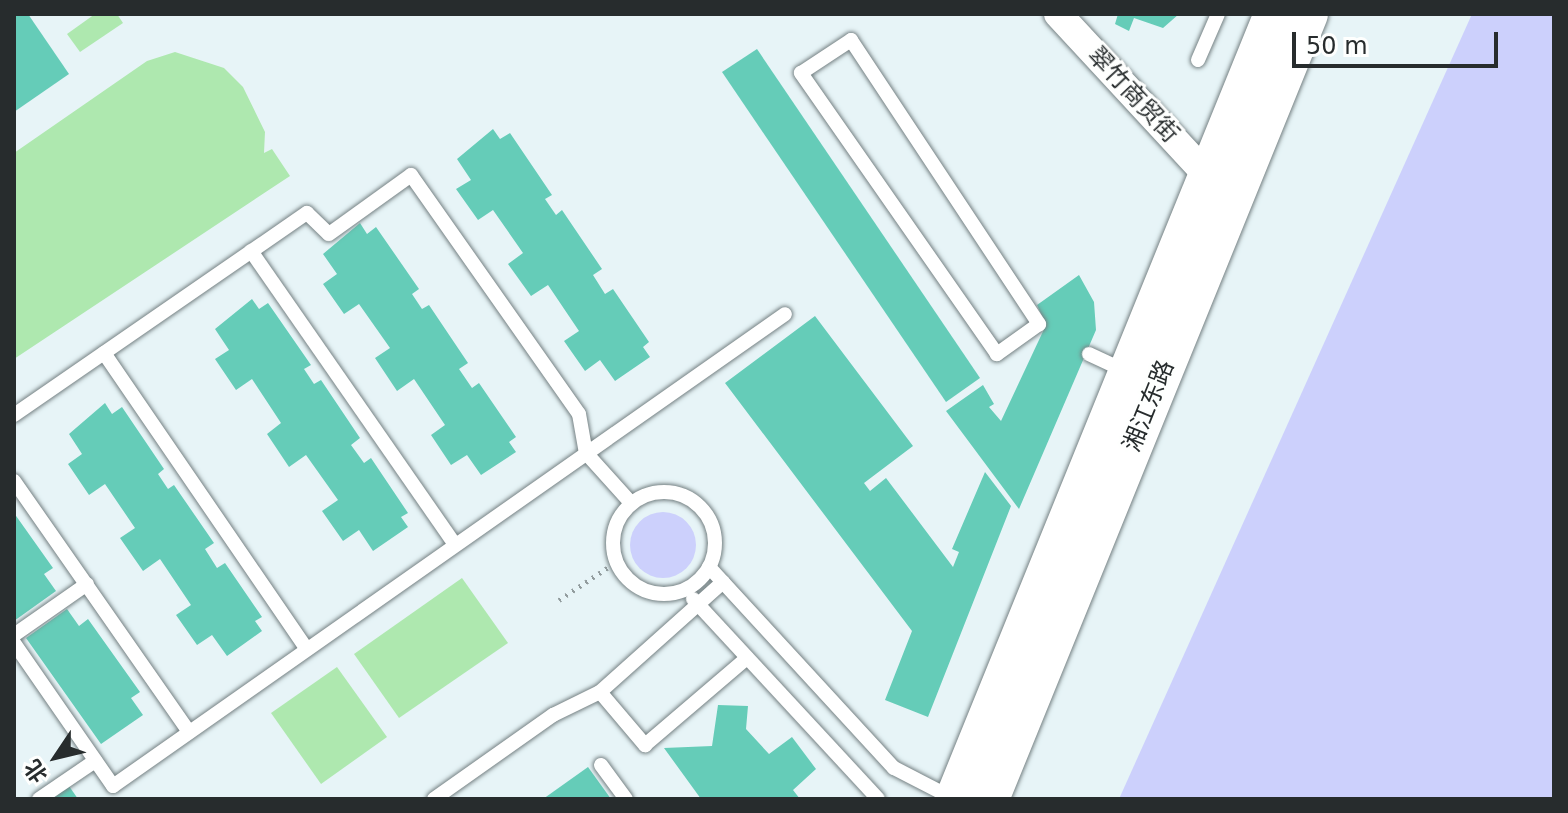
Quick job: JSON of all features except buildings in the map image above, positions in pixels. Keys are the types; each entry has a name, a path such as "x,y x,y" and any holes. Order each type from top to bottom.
{"main road":[{"name":"湘江东路","path":"955,799 1274,14"},
{"name":"湘江东路","path":"989,799 1308,14"}],"street":[{"name":"翠竹商贸街","path":"1058,14 1208,176"}],"lane":[{"path":"1198,60 1218,14"},
{"path":"851,40 1039,324 997,354 801,73 851,40"},
{"path":"14,415 307,213 329,234 411,175 579,414 586,453 631,503"},
{"path":"251,251 455,544"},
{"path":"14,643 113,786 785,314"},
{"path":"104,353 307,649"},
{"path":"1089,354 1129,373"},
{"path":"14,481 189,732"},
{"path":"662,491 693,500 712,526 715,543 709,567 685,589 655,594 638,587 616,562 614,530 631,503 662,491"},
{"path":"709,567 894,768 955,799"},
{"path":"434,799 553,715 600,692 723,582"},
{"path":"14,635 87,584"},
{"path":"685,589 878,799"},
{"path":"600,692 645,745 747,658"},
{"path":"39,799 95,761"},
{"path":"601,765 626,799"}],"path":[{"path":"559,600 616,562"}],"green space":[{"path":"95,14 117,14 123,23 80,52 67,34"},
{"path":"175,52 224,68 243,87 265,132 264,153 272,149 290,176 14,359 14,153 147,61"},
{"path":"462,578 508,643 399,718 354,654"},
{"path":"337,667 387,737 321,784 271,713"}],"water":[{"path":"1472,14 1554,14 1554,799 1119,799"},
{"path":"669,512 687,521 694,532 694,558 687,569 676,576 657,578 639,569 632,558 630,539 639,521 650,514"}]}
